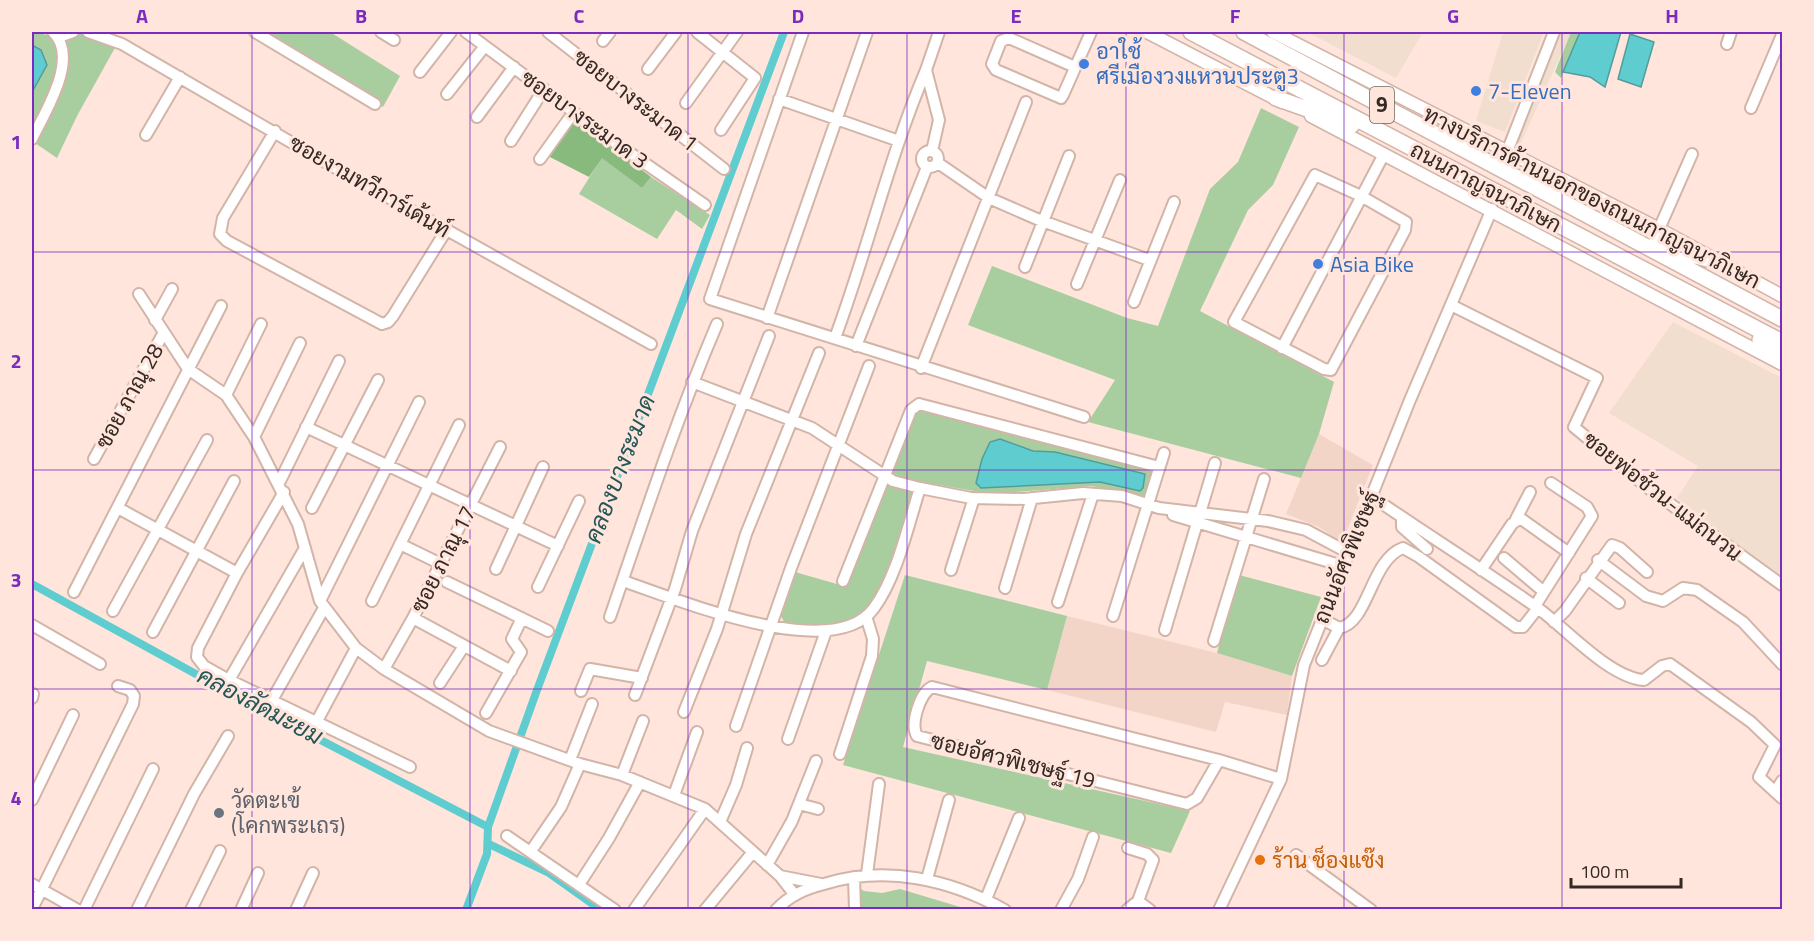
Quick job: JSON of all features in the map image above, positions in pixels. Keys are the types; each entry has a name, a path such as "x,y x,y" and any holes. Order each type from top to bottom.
{"highway":[{"name":"ถนนกาญจนาภิเษก","path":"1191,32 1782,342"},
{"name":"ถนนกาญจนาภิเษก","path":"1244,32 1782,319"},
{"path":"1276,98 1400,142"},
{"path":"1620,232 1640,234 1683,253 1716,261"},
{"path":"1731,316 1782,355"}],"main road":[{"path":"1147,32 1492,210 1782,364"},
{"name":"ทางบริการด้านนอกของถนนกาญจนาภิเษก","path":"1273,32 1659,229 1782,296"}],"street":[{"path":"32,138 59,82 63,53 56,34 73,32"},
{"name":"ซอยงามทวีการ์เด้นท์","path":"88,32 122,44 651,344"},
{"path":"255,32 375,104"},
{"path":"381,32 394,40"},
{"path":"420,72 451,32"},
{"name":"ซอยบางระมาด 3","path":"466,32 573,113 705,205"},
{"name":"ซอยบางระมาด 1","path":"548,32 724,169"},
{"path":"648,69 676,32"},
{"path":"697,32 755,78 721,130"},
{"path":"686,103 737,32"},
{"path":"803,32 710,292 710,299 921,368 1084,417"},
{"path":"767,318 867,32"},
{"path":"835,338 856,280 899,141 939,32"},
{"path":"1075,67 1009,38 1001,41 992,64 996,70 1058,98 1063,95 1091,32"},
{"path":"1507,152 1554,32"},
{"path":"1727,44 1731,32"},
{"path":"1751,108 1782,33"},
{"path":"447,94 485,46"},
{"path":"477,117 514,67"},
{"path":"926,70 939,120 932,151 923,156 923,162 989,198 1042,221 1149,260"},
{"path":"146,135 180,77"},
{"path":"511,141 544,89"},
{"path":"779,99 899,141"},
{"path":"921,368 1026,102"},
{"path":"540,159 573,113"},
{"path":"274,131 223,218 220,234 227,241 382,324 388,322 393,316 447,229"},
{"path":"1282,348 1384,154"},
{"path":"1659,229 1692,154"},
{"path":"1025,267 1069,156"},
{"path":"856,346 932,165"},
{"path":"1315,175 1361,196 1406,222 1406,230 1331,370 1324,369 1234,322 1311,178 1315,175"},
{"path":"1077,284 1120,180"},
{"path":"1134,302 1174,202"},
{"name":"ถนนอัศวพิเชษฐ์","path":"1219,909 1281,779 1298,691 1322,619 1371,496 1492,210"},
{"path":"155,320 172,289"},
{"path":"139,294 163,334 189,369 226,395 254,437 281,488 305,548 322,604 356,648 384,669 489,731 575,762 622,775 705,809 780,876 794,894"},
{"name":"ซอยพ่อช้วน-แม่ถนวน","path":"1451,305 1597,378 1574,427 1647,488 1782,585"},
{"path":"74,592 220,306"},
{"path":"226,395 261,324"},
{"path":"610,617 654,485 692,382 717,324"},
{"name":"ซอย ภาณุ 28","path":"94,459 163,334"},
{"path":"635,695 672,598 692,531 770,336"},
{"path":"254,437 300,343"},
{"path":"684,712 722,614 747,534 819,352"},
{"path":"339,362 306,427 281,488 197,653 204,666 229,680 410,767"},
{"path":"736,726 792,567 869,366"},
{"path":"312,508 378,380"},
{"path":"692,382 812,428 885,476 920,488 974,498 1032,498 1093,494 1122,496 1199,518 1246,536 1343,566"},
{"path":"272,700 322,604 419,402"},
{"path":"843,581 911,410 919,404 1159,467"},
{"path":"372,601 459,425"},
{"path":"306,427 558,546"},
{"path":"113,611 207,440"},
{"name":"ซอย ภาณุ 17","path":"384,669 413,618 500,447"},
{"path":"1113,616 1164,453"},
{"path":"1165,630 1215,463"},
{"path":"495,569 543,467"},
{"path":"1214,641 1264,479"},
{"path":"153,632 234,481"},
{"path":"1322,660 1339,628 1353,622 1378,574 1396,551 1403,548 1516,627 1523,627 1592,513 1551,483"},
{"path":"623,581 722,614 772,627 826,631 858,624 874,608 884,589 920,488"},
{"path":"1480,570 1516,519 1530,492"},
{"path":"1058,602 1093,494"},
{"path":"1371,496 1536,607 1590,652 1639,680 1648,679 1665,664 1674,666 1751,722 1775,745 1759,774 1761,780 1779,795 1782,781"},
{"path":"951,570 974,498"},
{"path":"1005,588 1032,498"},
{"path":"538,587 579,501"},
{"path":"118,508 237,573"},
{"path":"1402,517 1402,527 1427,549"},
{"path":"1199,518 1251,519 1306,530 1349,553"},
{"path":"1516,519 1522,519 1569,553"},
{"path":"400,544 441,564"},
{"path":"1554,622 1565,611 1608,546 1616,545 1647,572"},
{"path":"229,680 305,548"},
{"path":"1504,558 1544,592"},
{"path":"1598,560 1651,599 1663,601 1683,588 1697,590 1751,628 1782,664"},
{"path":"1586,578 1619,603"},
{"path":"447,582 548,631"},
{"path":"840,754 872,656 873,639 866,616"},
{"path":"413,618 511,671"},
{"path":"486,712 521,652 512,639 522,618"},
{"path":"1322,619 1339,628"},
{"path":"32,625 100,664"},
{"path":"788,739 826,631"},
{"path":"440,683 464,646"},
{"path":"317,721 356,648"},
{"path":"581,691 590,669 642,678"},
{"path":"32,909 36,887 133,704 134,696 130,690 118,686"},
{"name":"ซอยอัศวพิเชษฐ์ 19","path":"1219,760 1197,798 1187,804 917,736 915,727 922,699 932,687 1219,760 1281,779"},
{"path":"531,851 561,807 592,704"},
{"path":"32,800 73,715"},
{"path":"622,775 643,721"},
{"path":"674,795 697,732"},
{"path":"137,909 194,794 228,736"},
{"path":"720,822 736,785 747,748"},
{"path":"767,866 799,804 816,761"},
{"path":"84,909 153,769"},
{"path":"580,883 609,838 640,782"},
{"path":"867,874 879,784"},
{"path":"927,879 950,800"},
{"path":"799,804 818,809"},
{"path":"634,909 705,809"},
{"path":"986,899 1019,818"},
{"path":"507,836 580,883 615,909"},
{"path":"1061,909 1078,879 1093,837"},
{"path":"1127,909 1138,901 1153,860 1147,854 1128,848"},
{"path":"191,909 220,851"},
{"path":"705,909 753,852"},
{"path":"1296,855 1371,909"},
{"path":"241,909 258,873"},
{"path":"296,909 313,873"},
{"path":"776,909 794,894 821,884 867,874 927,879 986,899 1005,909"},
{"path":"780,876 821,884"},
{"path":"854,877 855,909"},
{"path":"36,887 78,909"},
{"path":"1138,901 1150,909"}],"shaded area":[{"path":"1307,32 1423,32 1396,78"},
{"path":"1503,32 1544,32 1505,132 1476,121"},
{"path":"1557,32 1571,32 1520,145 1514,140"},
{"path":"1673,322 1782,378 1782,579 1677,498 1698,466 1609,413"},
{"path":"1319,434 1373,465 1342,543 1319,527 1286,514"},
{"path":"1067,616 1217,653 1292,676 1287,715 1225,702 1216,732 1047,690"}],"green space":[{"path":"32,32 48,35 50,32 110,32 121,37 77,116 57,158 35,143 32,138"},
{"path":"264,32 330,32 400,76 383,107"},
{"path":"1571,32 1580,32 1561,78 1555,72"},
{"path":"1261,108 1299,127 1273,185 1248,210 1200,311 1334,382 1319,434 1301,478 1088,422 1115,380 968,325 992,266 1127,318 1158,326 1210,189 1238,162"},
{"path":"574,118 651,177 642,188 602,158 589,177 546,155"},
{"path":"602,157 642,188 651,177 710,215 702,229 676,210 657,239 579,194"},
{"path":"917,408 1150,469 1152,474 1145,496 1091,486 991,494 916,481 883,581 863,614 853,622 836,626 784,622 780,614 795,572 844,586"},
{"path":"905,575 1067,616 1047,690 927,661 903,747 1190,811 1171,853 843,765"},
{"path":"1239,575 1321,597 1292,676 1217,653"},
{"path":"858,887 864,891 882,893 900,889 967,909 856,910"}],"water":[{"path":"1580,32 1621,32 1605,87 1590,77 1563,72"},
{"path":"1630,34 1654,42 1641,87 1618,79"},
{"path":"32,45 41,50 47,65 32,92"},
{"path":"1000,439 1033,451 1055,452 1145,474 1143,488 1140,491 1100,482 981,488 976,483 982,459 990,442"}],"waterway":[{"name":"คลองบางระมาด","path":"466,910 487,854 488,827 537,690 784,32"},
{"name":"คลองลัดมะยม","path":"32,584 234,695 488,827"},
{"path":"489,844 549,873 601,910"}],"place":[{"name":"อาใช้ ศรีเมืองวงแหวนประตู3","path":"1084,64"},
{"name":"7-Eleven","path":"1476,91"},
{"name":"Asia Bike","path":"1318,264"},
{"name":"วัดตะเข้ (โคกพระเถร)","path":"219,813"},
{"name":"ร้าน ช็องแช๊ง","path":"1260,860"}]}
